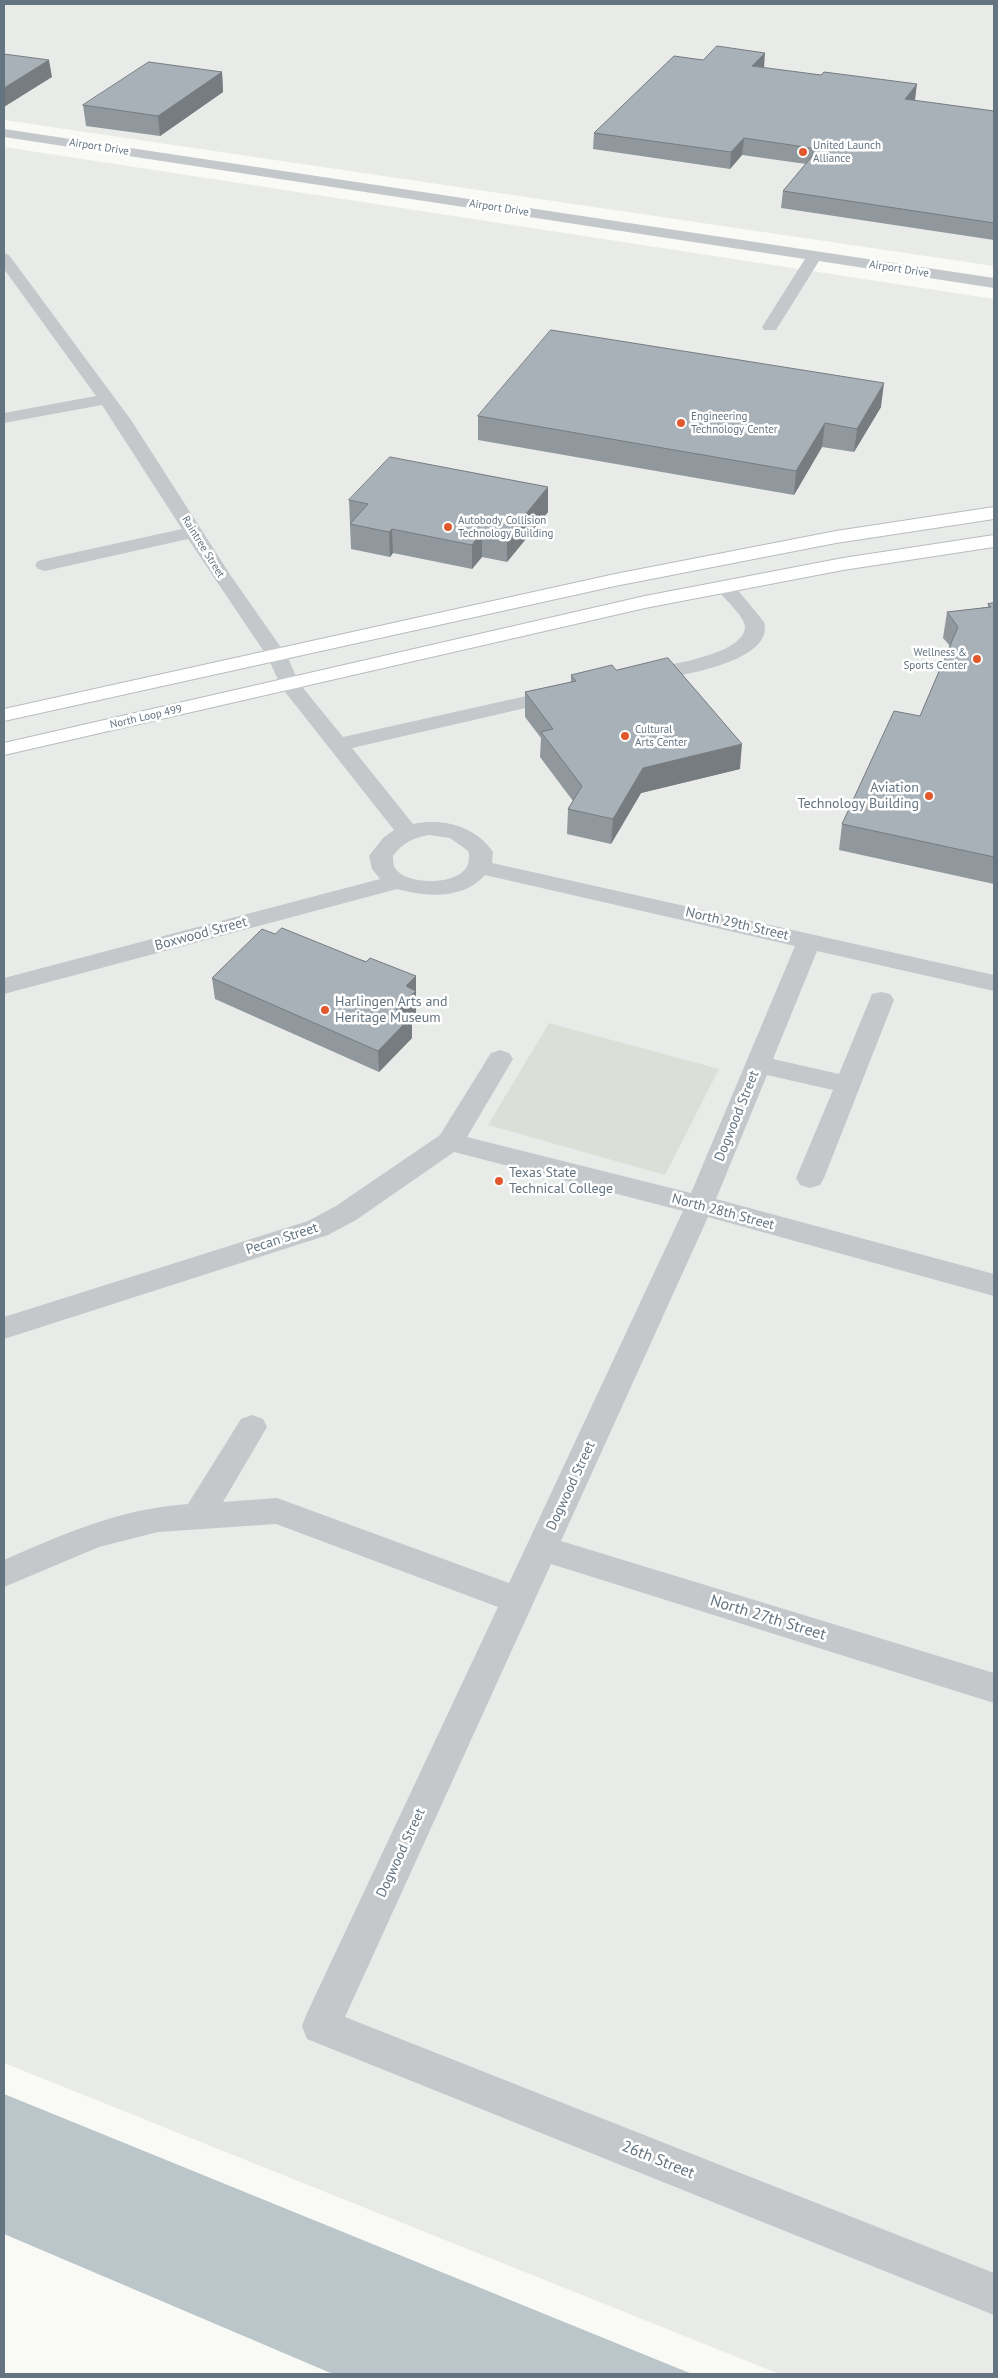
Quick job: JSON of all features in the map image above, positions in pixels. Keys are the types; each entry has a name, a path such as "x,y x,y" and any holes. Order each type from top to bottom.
{"main road":[{"path":"4,714 277,656 615,580 836,537 994,513"},
{"name":"North Loop 499","path":"4,749 645,602 862,561 994,541"}],"street":[{"name":"Airport Drive","path":"4,133 994,283"},
{"path":"770,327 815,256"},
{"name":"Raintree Street","path":"4,258 106,399 277,656 289,684 407,832"},
{"path":"4,418 106,399"},
{"path":"45,565 194,532"},
{"path":"619,681 715,660 746,647 752,639 755,628 752,619 725,587"},
{"path":"337,745 581,690"},
{"path":"429,828 453,831 471,839 481,852 479,867 466,880 445,888 420,888 398,882 384,870 381,856 389,842 407,832 429,828"},
{"name":"North 29th Street","path":"479,867 810,940 994,983"},
{"name":"Boxwood Street","path":"4,986 398,882"},
{"name":"Dogwood Street","path":"321,2026 700,1205 810,940"},
{"path":"810,1178 881,1000"},
{"name":"Pecan Street","path":"4,1328 318,1228 346,1213 450,1142 500,1058"},
{"path":"758,1064 848,1085"},
{"name":"North 28th Street","path":"450,1142 700,1205 994,1285"},
{"path":"197,1516 252,1427"},
{"path":"4,1574 93,1535 158,1519 276,1510 518,1600"},
{"name":"North 27th Street","path":"542,1548 994,1688"},
{"name":"26th Street","path":"321,2026 994,2294"}],"shaded area":[{"path":"4,4 994,4 994,266 4,120"},
{"name":"Texas State Technical College","path":"4,147 994,299 994,2374 779,2374 4,2063"},
{"path":"549,1023 719,1069 665,1175 488,1125"},
{"path":"4,2094 692,2374 333,2374 4,2234"}],"building":[{"name":"United Launch Alliance","path":"717,46 765,53 752,66 821,75 824,72 917,84 905,99 994,111 994,223 783,191 818,149 744,138 731,152 594,133 674,56 703,60"},
{"path":"4,54 49,60 4,88"},
{"path":"149,62 222,72 158,116 83,105"},
{"name":"Engineering Technology Center","path":"551,330 884,383 857,429 825,423 796,471 478,416"},
{"path":"390,457 548,487 507,537 482,532 472,545 392,529 389,532 350,524 368,504 349,500"},
{"name":"Aviation Technology Building","path":"994,603 994,857 842,824 894,711 920,716 958,627 947,612 991,607 988,604"},
{"name":"Cultural Arts Center","path":"668,658 742,744 643,768 613,819 568,809 582,786 541,732 553,729 525,692 576,681 571,675 612,665 616,670"},
{"name":"Harlingen Arts and Heritage Museum","path":"282,928 366,962 370,958 416,976 406,986 416,991 396,1009 412,1016 378,1051 212,978 262,929 275,934"}],"place":[{"name":"United Launch Alliance","path":"803,152"},
{"name":"Engineering Technology Center","path":"681,423"},
{"name":"Autobody Collision Technology Building","path":"448,527"},
{"name":"Wellness & Sports Center","path":"977,659"},
{"name":"Cultural Arts Center","path":"625,736"},
{"name":"Aviation Technology Building","path":"929,796"},
{"name":"Harlingen Arts and Heritage Museum","path":"325,1010"},
{"name":"Texas State Technical College","path":"499,1181"}]}
